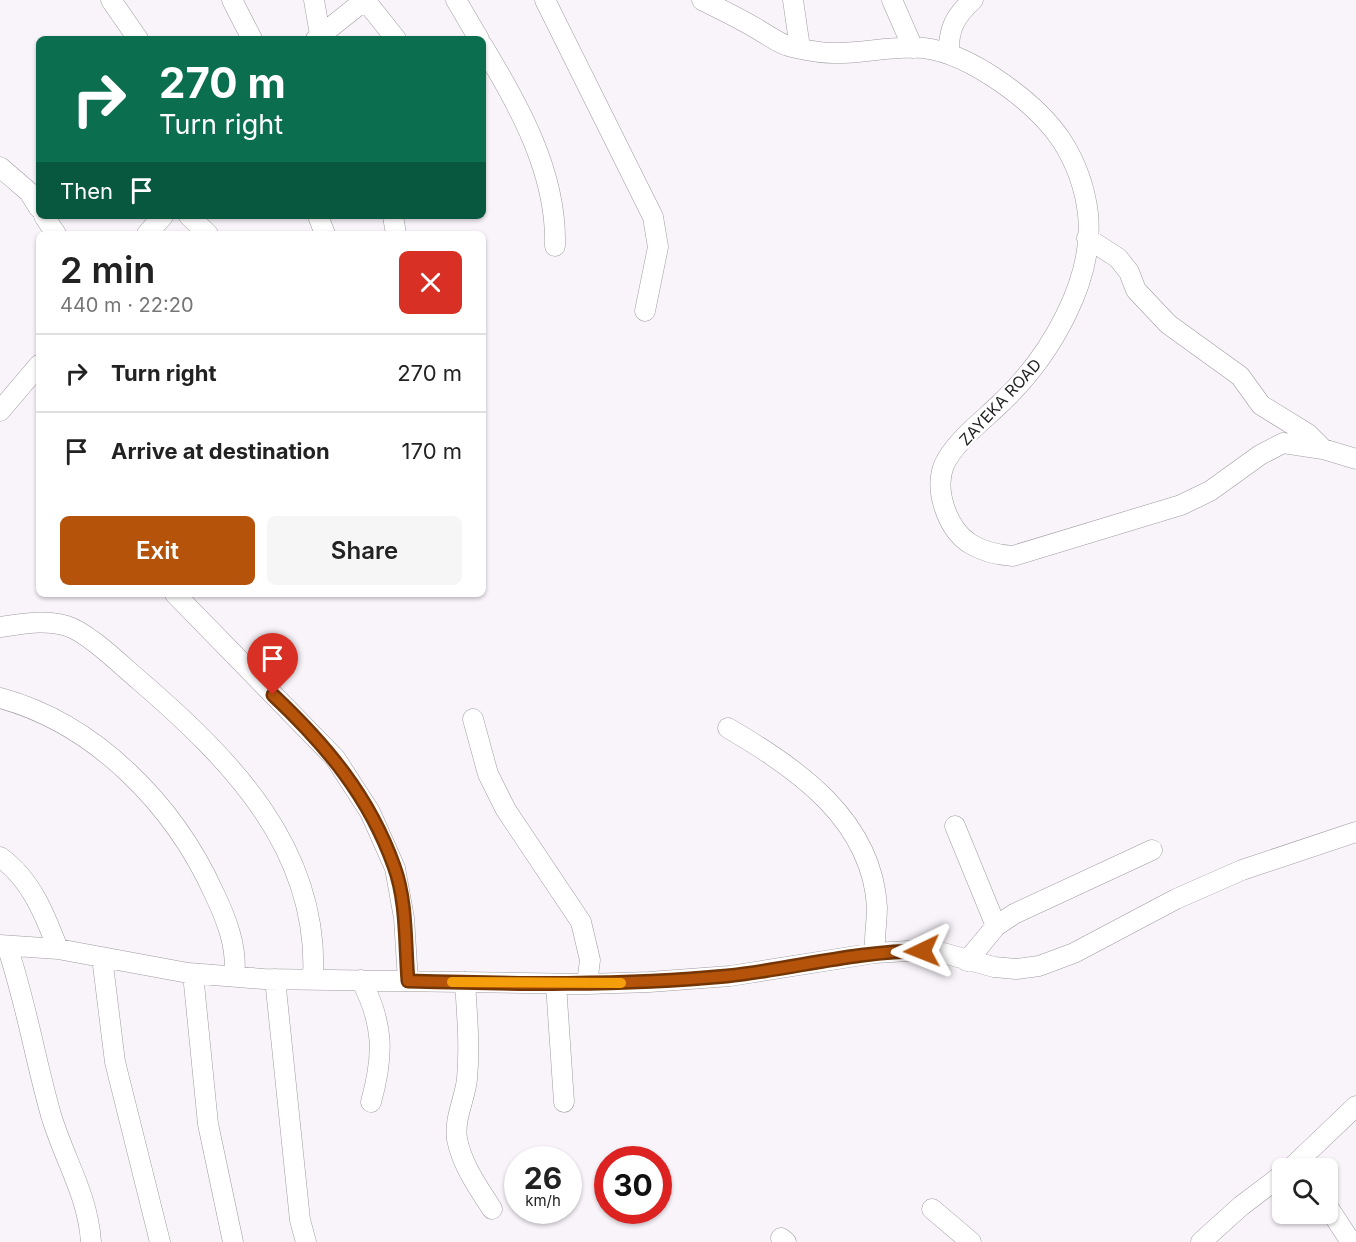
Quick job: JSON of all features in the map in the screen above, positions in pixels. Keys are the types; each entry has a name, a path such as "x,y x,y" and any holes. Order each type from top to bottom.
{"street":[{"path":"111,0 136,36"},
{"path":"232,0 250,36"},
{"path":"314,0 318,36"},
{"path":"319,36 365,0 394,36"},
{"path":"456,0 477,36"},
{"path":"545,0 653,217 658,247 645,311"},
{"name":"ZAYEKA ROAD","path":"702,0 788,46 833,53 913,48 949,54 974,65 1014,92 1061,140 1083,188 1088,216 1087,238 1075,296 1046,351 1027,375 962,442 945,464 941,490 945,508 961,536 970,544 994,555 1013,556 1181,505 1210,491 1260,455 1283,443 1323,448 1356,459"},
{"path":"793,0 800,48"},
{"path":"892,0 913,48"},
{"path":"949,54 948,34 954,21 973,0"},
{"path":"486,51 524,115 549,187 555,220 555,246"},
{"path":"0,167 29,192 36,203"},
{"path":"192,219 205,231"},
{"path":"1087,238 1118,258 1129,272 1136,290 1167,324 1240,376 1261,405 1308,434 1323,448"},
{"path":"0,411 36,369"},
{"path":"178,597 335,758 370,812 395,868 404,918 408,981"},
{"path":"0,627 41,621 69,627 108,653 223,758 280,837 305,891 315,950 313,980"},
{"path":"0,698 42,714 93,743 127,770 170,819 194,852 222,910 234,951 234,976"},
{"path":"473,719 488,774 506,810 581,922 590,960 586,984"},
{"path":"728,728 757,745 832,802 859,842 870,870 877,908 875,953"},
{"path":"955,826 996,926"},
{"path":"91,1242 83,1195 51,1116 23,993 4,946 58,949 193,974 313,980 586,984 730,976 875,953 936,951 994,968 1039,966 1074,953 1176,898 1242,870 1356,832"},
{"path":"967,961 996,926 1014,914 1152,850"},
{"path":"0,857 23,879 37,899 58,949"},
{"path":"102,957 115,1062 160,1242"},
{"path":"193,974 208,1124 233,1242"},
{"path":"275,979 300,1220 306,1242"},
{"path":"361,980 372,1002 381,1047 380,1070 371,1102"},
{"path":"465,982 469,1048 467,1082 458,1113 457,1138 468,1170 492,1209"},
{"path":"556,984 564,1102"},
{"path":"1302,1158 1356,1106"},
{"path":"1201,1242 1241,1206 1272,1183"},
{"path":"932,1209 971,1242"},
{"path":"1338,1222 1351,1242"}],"slow traffic":[{"path":"452,982 621,983"}],"route":[{"path":"273,695 335,758 370,812 395,868 404,918 408,981 586,984 650,982 730,976 875,953 922,951"}]}
